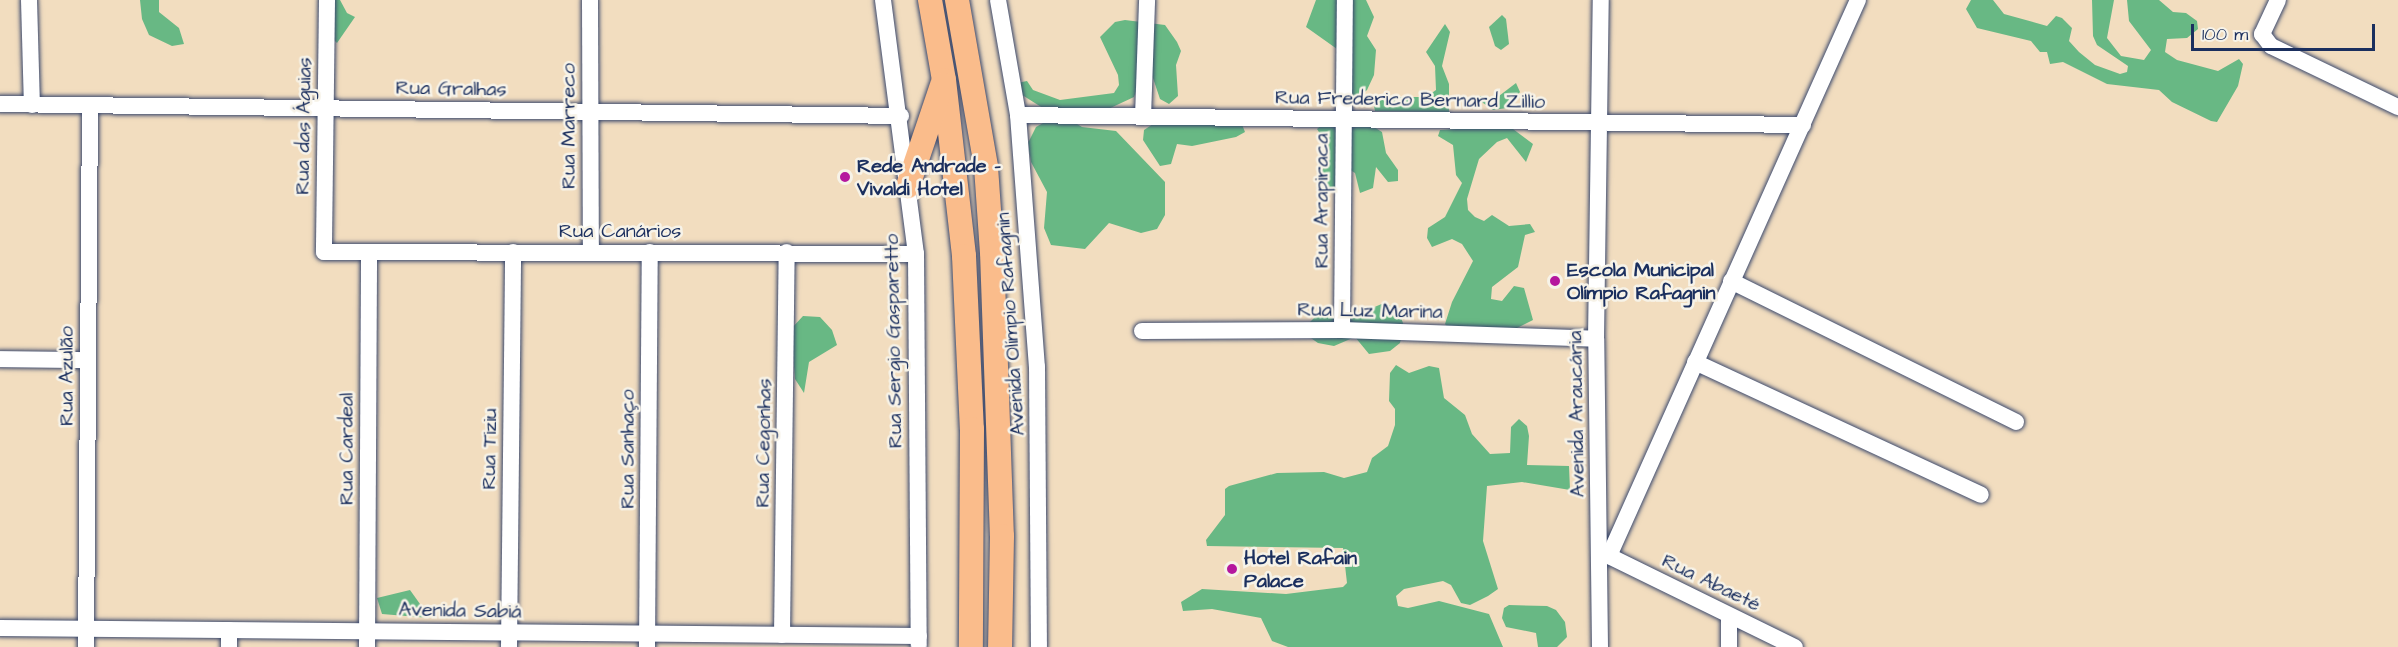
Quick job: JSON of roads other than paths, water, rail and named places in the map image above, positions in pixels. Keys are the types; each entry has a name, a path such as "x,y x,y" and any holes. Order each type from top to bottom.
{"highway":[{"path":"930,0 944,80 964,256 971,406 970,647"},
{"path":"957,0 986,167 992,252 1002,536 1000,647"},
{"path":"908,186 944,80"}],"street":[{"path":"29,0 32,105"},
{"name":"Rua das Águias","path":"324,252 327,0"},
{"name":"Rua Marreco","path":"590,0 591,252"},
{"name":"Rua Sergio Gasparetto","path":"883,0 901,116 916,254 919,641"},
{"name":"Avenida Olímpio Rafagnin","path":"998,0 1018,115 1037,367 1039,647"},
{"path":"1143,117 1147,0"},
{"name":"Rua Arapiraca","path":"1342,330 1345,0"},
{"name":"Avenida Araucária","path":"1600,647 1605,555 1596,339 1601,0"},
{"path":"1605,555 1695,362 1858,0"},
{"path":"2278,0 2262,34 2271,46 2398,107"},
{"name":"Rua Gralhas","path":"0,104 901,116"},
{"name":"Rua Azulão","path":"86,647 90,105"},
{"name":"Rua Frederico Bernard Zillio","path":"1018,115 1803,125"},
{"name":"Rua Canários","path":"324,252 916,254"},
{"name":"Rua Cardeal","path":"367,639 369,252"},
{"name":"Rua Tiziu","path":"509,640 513,252"},
{"name":"Rua Sanhaço","path":"647,640 650,252"},
{"name":"Rua Cegonhas","path":"782,635 787,252"},
{"path":"1731,281 2016,422"},
{"name":"Rua Luz Marina","path":"1142,331 1342,330 1596,339"},
{"path":"0,358 88,360"},
{"path":"1695,362 1981,495"},
{"name":"Rua Abaeté","path":"1605,555 1796,647"},
{"path":"1729,647 1730,616"},
{"name":"Avenida Sabiá","path":"0,628 86,629 229,639 647,640 782,635 919,641"}],"place":[{"name":"Rede Andrade - Vivaldi Hotel","path":"845,177"},
{"name":"Escola Municipal Olímpio Rafagnin","path":"1555,281"},
{"name":"Hotel Rafain Palace","path":"1232,569"}]}
